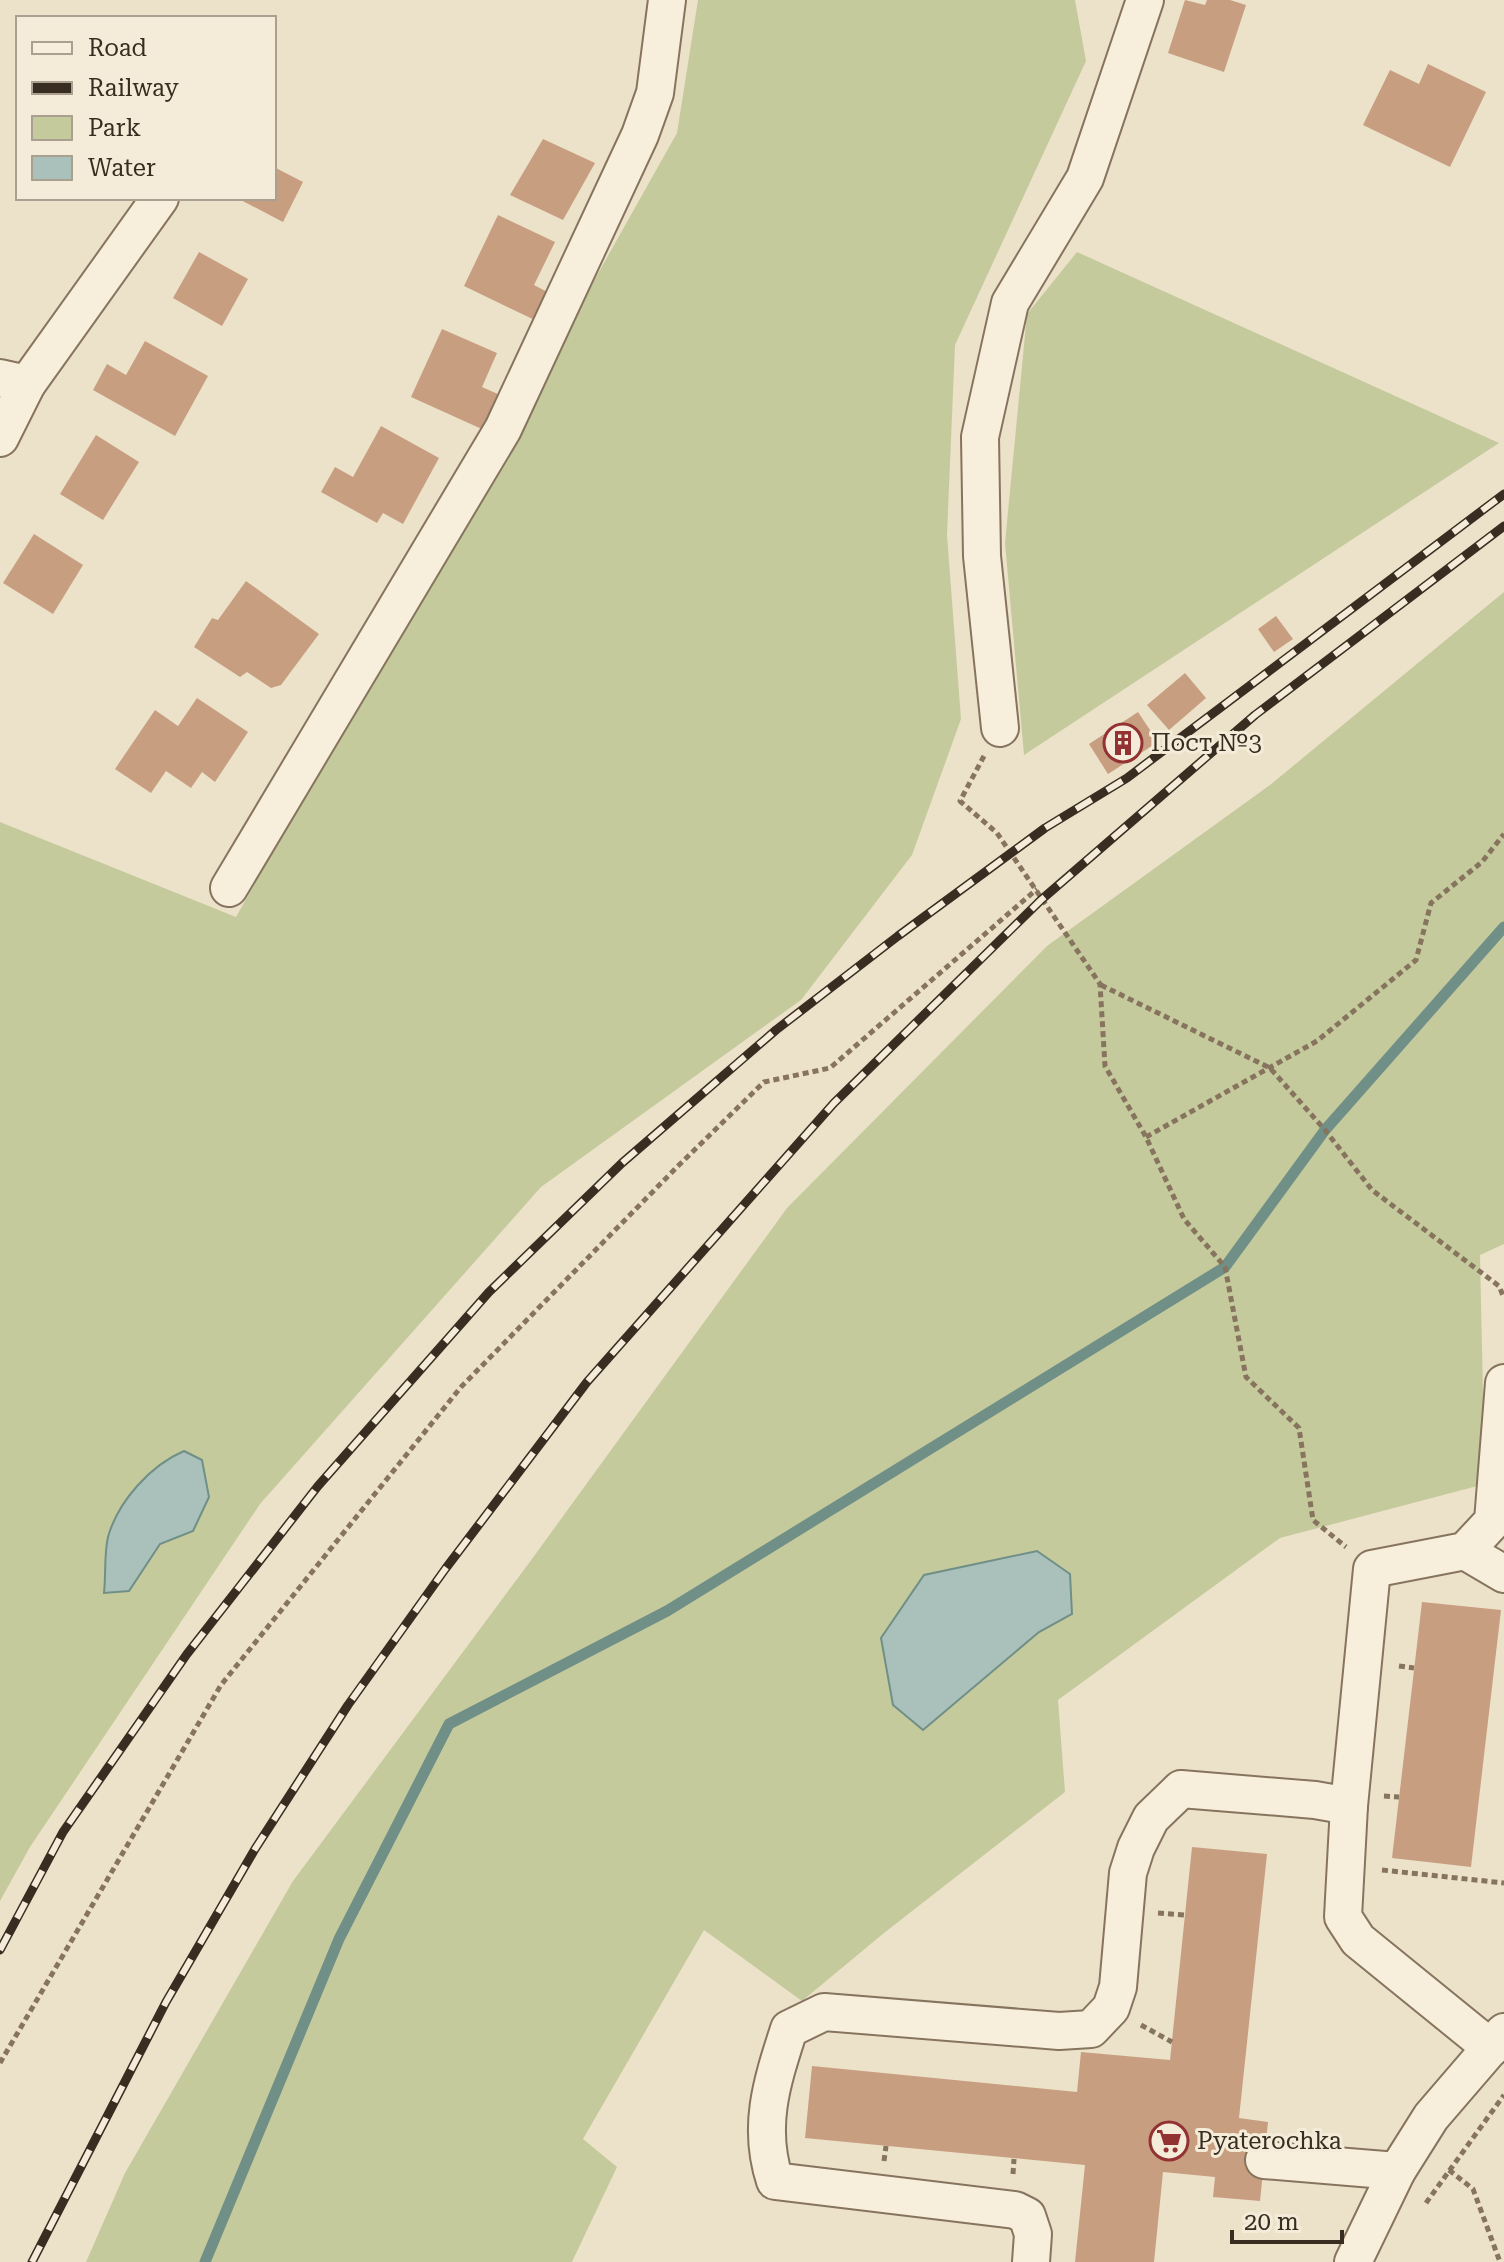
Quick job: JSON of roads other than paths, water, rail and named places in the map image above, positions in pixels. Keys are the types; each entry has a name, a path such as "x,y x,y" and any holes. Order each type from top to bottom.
{"street":[{"path":"229,888 503,429 526,384 640,135 655,93 667,0"},
{"path":"1000,728 982,556 980,437 1010,303 1085,178 1145,0"},
{"path":"0,438 13,381 158,200"},
{"path":"1353,2262 1397,2171 1431,2117 1497,2040 1358,1940 1343,1917 1349,1806 1372,1569 1465,1551 1493,1521 1504,1383"},
{"path":"1465,1551 1504,1574"},
{"path":"1031,2262 1033,2234 1027,2216 1015,2210 775,2181 769,2161 765,2122 775,2073 789,2029 824,2012 1059,2031 1091,2029 1111,2008 1118,1987 1128,1873 1136,1848 1151,1818 1181,1789 1315,1800 1349,1806"},
{"path":"1264,2160 1397,2171"}],"water":[{"path":"184,1451 202,1460 209,1497 193,1531 160,1544 129,1591 104,1593 108,1537 119,1510 148,1475"},
{"path":"1037,1551 1070,1574 1072,1614 1039,1632 923,1730 893,1705 881,1638 924,1575"}],"waterway":[{"path":"205,2262 339,1939 449,1724 667,1611 1225,1267 1325,1130 1504,927"}],"railway":[{"path":"0,1950 63,1832 187,1654 318,1486 489,1292 622,1163 776,1030 898,936 1045,828 1127,778 1504,494"},
{"path":"32,2262 166,2002 255,1849 348,1705 446,1568 587,1382 834,1103 1041,900 1255,715 1504,526"}],"place":[{"name":"Пост №3","path":"1123,743"},
{"name":"Pyaterochka","path":"1169,2141"}]}
